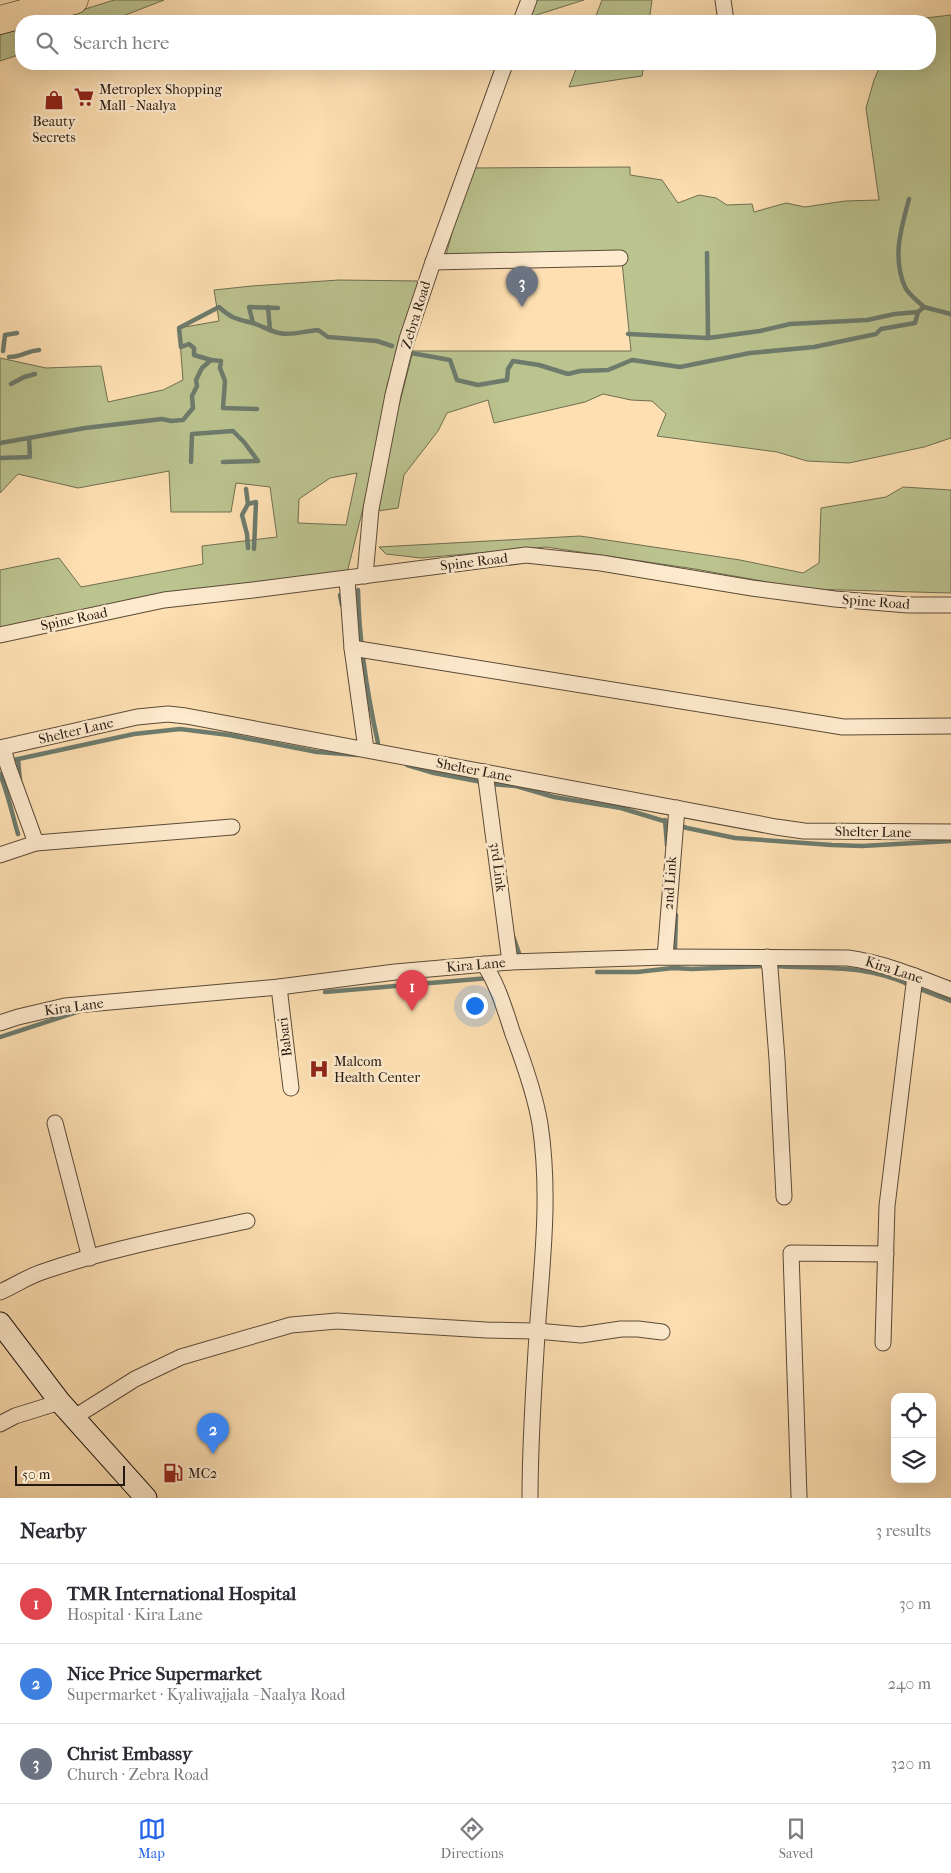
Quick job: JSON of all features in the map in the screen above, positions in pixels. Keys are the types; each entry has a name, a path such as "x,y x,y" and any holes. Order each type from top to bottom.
{"highway":[{"path":"18,15 74,0"},
{"path":"0,20 15,16"}],"main road":[{"path":"0,1323 66,1410 146,1498"}],"street":[{"path":"522,15 528,0"},
{"path":"723,0 725,15"},
{"name":"Zebra Road","path":"365,576 371,509 393,394 407,339 502,70"},
{"path":"433,262 620,258"},
{"name":"Spine Road","path":"0,635 164,600 526,556 601,563 734,585 835,599 908,605 951,605"},
{"path":"346,579 359,649 366,750"},
{"path":"359,649 843,727 951,726"},
{"name":"Shelter Lane","path":"4,754 138,717 168,714 485,772 675,818 804,831 951,832"},
{"path":"4,754 36,843"},
{"name":"3rd Link","path":"485,772 510,962"},
{"name":"2nd Link","path":"665,957 675,818"},
{"path":"0,856 36,843 232,827"},
{"name":"Kira Lane","path":"0,1023 65,1006 510,962 665,957 769,963 848,958 870,961 915,983 951,990"},
{"path":"769,963 778,1059 784,1197"},
{"path":"484,964 493,978 532,1090 539,1122 545,1182 546,1219 537,1331 530,1498"},
{"path":"883,1343 888,1206 915,983"},
{"name":"Babari","path":"279,986 291,1088"},
{"path":"55,1123 90,1258"},
{"path":"0,1292 40,1272 156,1241 248,1221"},
{"path":"799,1496 791,1253 886,1254"},
{"path":"0,1424 15,1416 66,1410 181,1357 291,1325 336,1321 581,1335 621,1329 647,1329 662,1332"}],"green space":[{"path":"114,0 164,0 125,15 66,15"},
{"path":"537,0 584,0 536,15 531,15"},
{"path":"602,0 652,0 650,15 596,15"},
{"path":"951,15 951,438 924,447 849,463 807,461 777,452 657,436 666,414 652,401 631,400 603,394 585,402 494,423 488,400 447,413 438,431 404,475 398,508 378,511 394,425 413,351 631,351 622,262 628,256 445,259 469,168 630,167 630,175 662,180 678,203 699,195 716,198 727,205 752,204 754,212 786,203 805,207 845,201 879,200 866,108 874,80 878,70 936,70 936,17"},
{"path":"15,31 15,56 0,61 0,35"},
{"path":"576,70 643,70 642,76 569,87"},
{"path":"339,280 420,281 387,386 372,472 347,573 0,630 0,570 59,558 81,587 203,564 202,546 277,537 270,487 236,483 231,512 171,512 169,471 78,488 18,474 0,493 0,358 46,368 101,366 108,402 163,390 183,380 179,328 219,321 214,290","holes":["357,473 346,525 298,523 299,499 330,478"]},
{"path":"903,487 951,490 951,593 806,589 695,569 546,547 421,558 386,554 379,547 580,536 740,560 803,573 819,563 821,508 886,497"}],"waterway":[{"path":"909,199 899,243 899,265 905,287 924,307"},
{"path":"707,253 708,338"},
{"path":"0,443 85,428 162,419 171,421 183,420 193,408 192,396 197,386 196,380 202,368 211,360 194,355 194,348 189,344 181,347 179,328 219,307 235,318 279,333 293,334 318,330 328,337 377,341 392,346"},
{"path":"253,323 249,307 278,308"},
{"path":"268,307 270,330"},
{"path":"411,353 450,360 457,380 478,385 507,380 508,369 513,361 539,365 568,374 580,371 608,370 632,360 680,367 750,353 814,347 876,334 881,329 915,323 918,312 924,307 951,314"},
{"path":"628,334 708,338 760,331 790,324 867,320 895,314 918,312"},
{"path":"3,351 5,335 17,333"},
{"path":"9,357 39,350"},
{"path":"211,360 221,361 220,368 225,381 223,408 257,409"},
{"path":"11,384 35,374"},
{"path":"191,462 192,434 233,431 258,461 223,462"},
{"path":"0,458 30,457 29,438"},
{"path":"246,489 248,504 242,515 247,534 248,548"},
{"path":"248,504 256,502 254,549"},
{"path":"358,590 364,667 378,743"},
{"path":"340,595 342,605"},
{"path":"9,761 134,734 180,729 229,735 317,752 358,755"},
{"path":"18,759 20,781"},
{"path":"407,765 434,773 482,782"},
{"path":"0,774 18,834"},
{"path":"490,784 516,786 554,797 621,808 687,828 735,838 862,846 951,841"},
{"path":"665,820 667,845"},
{"path":"675,949 676,915"},
{"path":"513,936 520,956"},
{"path":"597,972 765,966"},
{"path":"773,966 859,971 893,978 910,985"},
{"path":"325,992 489,978"},
{"path":"917,988 951,1001"},
{"path":"0,1037 80,1011"}],"place":[{"name":"Metroplex Shopping Mall - Naalya","path":"84,97"},
{"name":"Beauty Secrets","path":"54,100"},
{"name":"Christ Embassy","path":"522,307"},
{"name":"TMR International Hospital","path":"412,1011"},
{"name":"Malcom Health Center","path":"319,1069"},
{"name":"Nice Price Supermarket","path":"213,1454"},
{"name":"MC2","path":"173,1473"}]}
